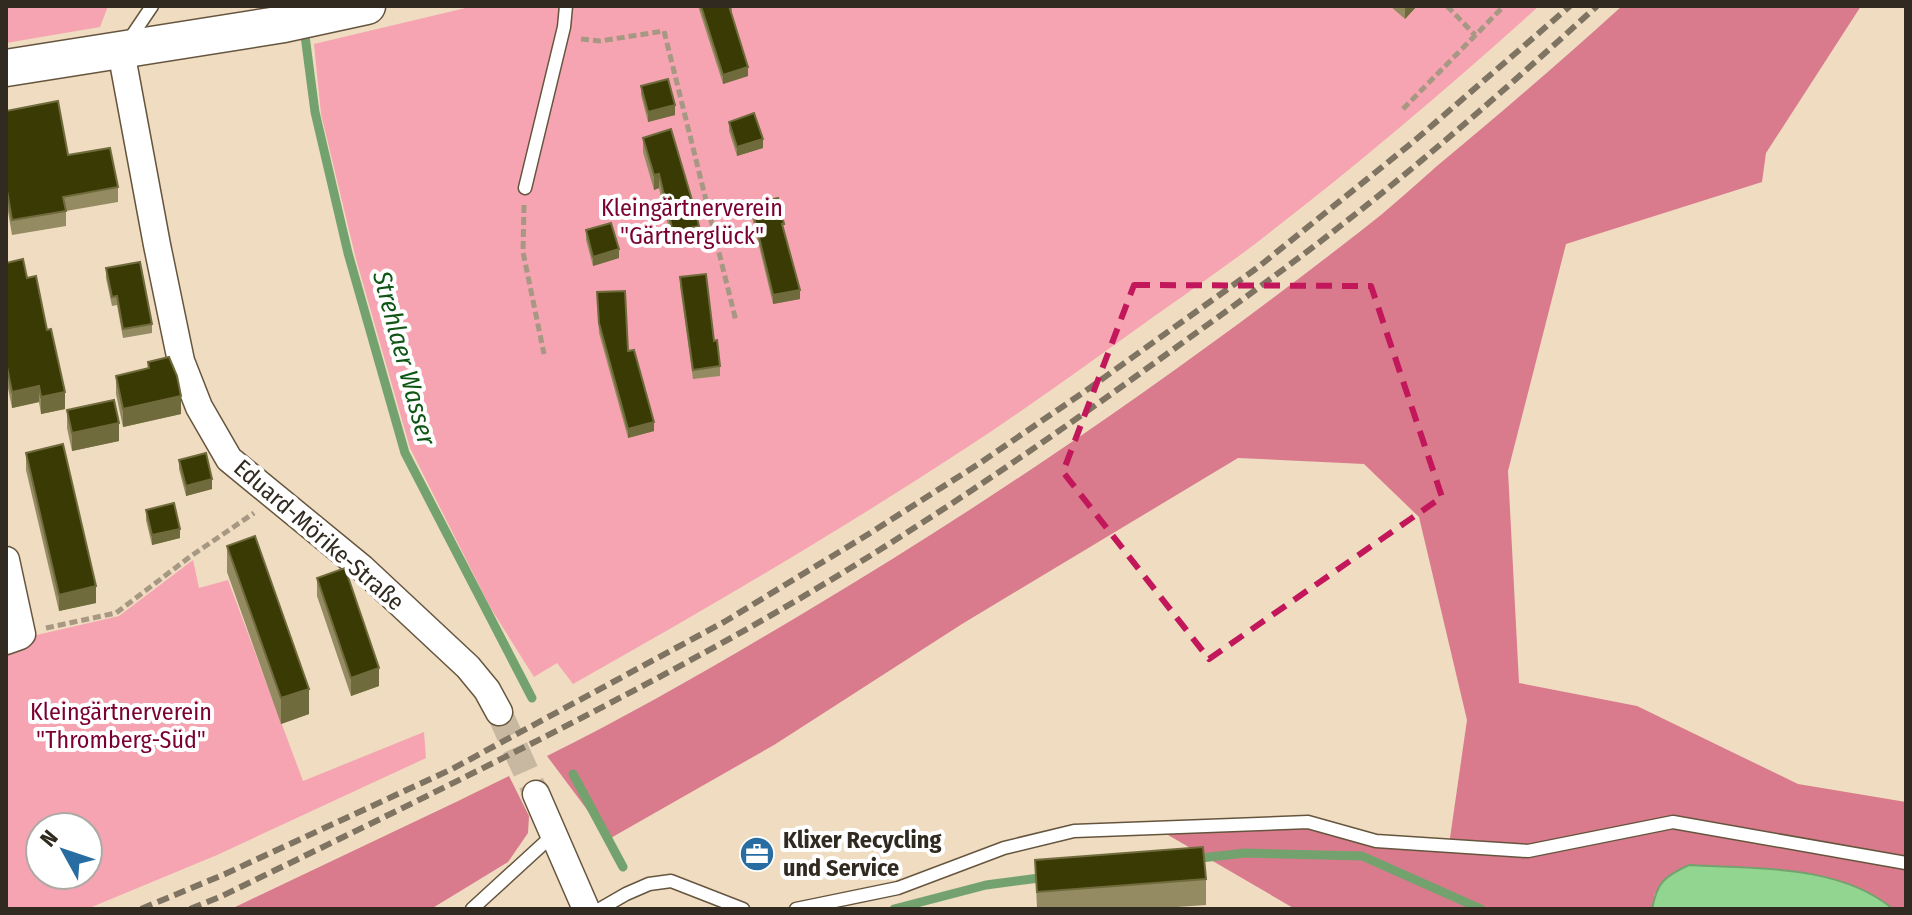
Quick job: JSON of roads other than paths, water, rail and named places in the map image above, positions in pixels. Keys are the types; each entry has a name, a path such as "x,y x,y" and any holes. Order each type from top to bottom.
{"street":[{"path":"6,68 121,51 367,6"},
{"name":"Eduard-Mörike-Straße","path":"121,51 181,361 199,407 229,459 362,568 468,667 487,690 499,712"},
{"path":"6,560 16,637"},
{"path":"536,794 586,909"}],"lane":[{"path":"121,51 152,6"},
{"path":"525,188 564,27 566,6"},
{"path":"796,909 898,888 1004,848 1074,831 1308,822 1376,841 1528,851 1673,822 1906,863"},
{"path":"472,909 554,834"},
{"path":"600,909 649,884 671,881 743,909"},
{"path":"487,895 494,909"}],"waterway":[{"name":"Strehlaer Wasser","path":"304,28 315,112 348,253 405,453 532,698"},
{"path":"573,774 623,867"},
{"path":"1192,859 1245,853 1362,856 1481,909"},
{"path":"894,909 986,885 1047,877"}],"tunnel":[{"path":"499,712 536,794"}],"railway":[{"path":"141,909 225,874 452,769 724,622 867,535 1084,392 1257,268 1413,142 1570,6"},
{"path":"190,909 350,834 605,705 731,638 896,540 1056,433 1305,253 1446,140 1597,6"}],"place":[{"name":"Klixer Recycling und Service","path":"757,854"}],"park label":[{"name":"Kleingärtnerverein \"Gärtnerglück\"","path":"692,222"},
{"name":"Kleingärtnerverein \"Thromberg-Süd\"","path":"121,726"}]}
